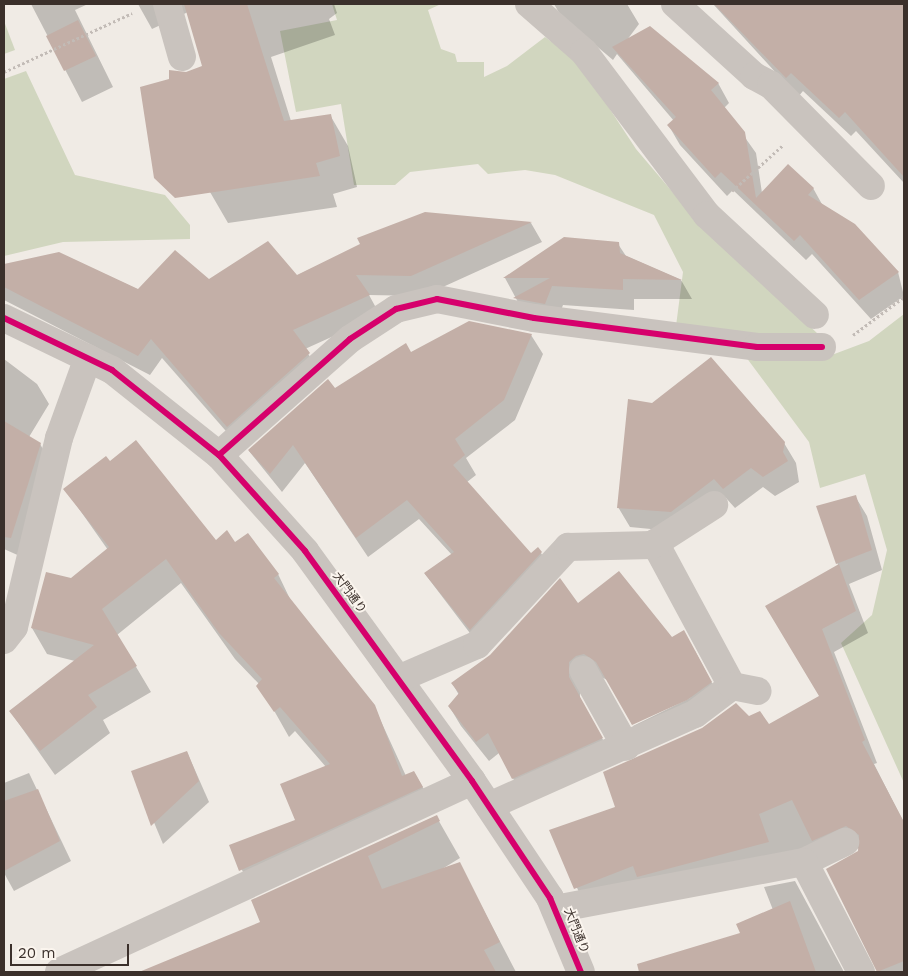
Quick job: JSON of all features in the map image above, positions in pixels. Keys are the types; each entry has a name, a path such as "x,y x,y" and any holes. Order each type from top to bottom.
{"street":[{"path":"530,4 584,52 707,215 815,316"},
{"path":"676,4 757,83 771,85 871,186"},
{"path":"154,6 182,57"},
{"path":"219,455 350,339 396,309 438,299 534,318 693,339 757,347 822,347"},
{"name":"大門通り","path":"4,318 112,370 219,455 305,551 489,806 555,909 581,972"},
{"path":"4,640 14,627 59,438 88,358"},
{"path":"398,679 477,645 568,547 655,543 714,505"},
{"path":"489,806 626,748 745,688 655,543"},
{"path":"583,670 626,748"},
{"path":"59,972 472,781"},
{"path":"555,909 804,862 845,842"},
{"path":"804,862 861,972"}],"path":[{"path":"4,72 154,6"},
{"path":"707,215 786,143"},
{"path":"850,336 860,334 904,297"}],"green space":[{"path":"332,4 441,4 428,10 441,49 455,54 457,62 484,62 484,77 507,66 545,37 579,62 636,149 692,215 818,334 809,339 676,326 683,272 654,215 555,175 525,170 488,174 478,164 410,172 395,185 354,185 341,104 296,112 280,31 337,20"},
{"path":"4,21 15,50 4,54"},
{"path":"26,71 75,175 165,195 190,225 190,239 63,242 4,256 4,79"},
{"path":"904,314 904,783 841,643 872,615 887,550 865,474 820,488 809,442 743,353 829,356 869,341"}],"building":[{"path":"184,4 247,4 284,121 331,114 340,156 316,163 320,176 175,198 154,178 140,87 169,79 169,70 186,72 202,66"},
{"path":"714,4 904,4 904,177 845,112 839,118 791,73 786,78"},
{"path":"78,20 96,56 64,71 46,36"},
{"path":"650,26 719,83 711,90 745,132 756,198 788,164 814,188 808,195 855,224 899,272 859,300 800,235 794,241 721,172 715,178 667,125 676,117 612,47"},
{"path":"425,212 532,222 411,276 356,275 370,295 293,330 310,353 227,427 151,339 138,356 4,287 4,264 59,252 138,289 175,250 209,279 268,241 297,275 360,244 357,238"},
{"path":"564,237 619,242 620,253 682,280 623,279 623,290 552,286 545,304 513,298 550,278 503,278"},
{"path":"469,321 532,334 504,400 455,439 465,455 453,465 531,553 538,547 542,552 470,630 424,573 454,552 407,500 356,538 293,445 270,474 248,450 328,379 335,388 406,343 411,352"},
{"path":"711,357 785,442 783,452 788,461 763,477 751,468 723,489 714,479 671,512 617,508 628,399 652,403"},
{"path":"4,421 41,443 11,538 4,537"},
{"path":"136,440 216,540 227,530 235,542 248,533 279,574 274,578 375,705 402,776 414,771 423,787 239,871 229,845 295,820 280,784 330,764 280,707 274,712 256,686 262,679 219,633 166,559 102,609 137,666 88,695 97,707 40,751 9,711 94,645 31,628 46,572 71,578 109,547 63,489 106,456 110,461"},
{"path":"856,495 872,550 836,564 816,506"},
{"path":"839,564 856,611 822,629 865,740 862,742 904,822 904,961 877,972 826,869 858,851 859,835 846,826 812,841 792,800 759,814 769,842 637,877 633,866 574,889 549,830 615,807 603,772 702,728 736,703 749,716 760,711 769,724 819,696 765,606"},
{"path":"619,571 672,637 684,630 712,682 687,700 632,725 596,662 584,654 576,656 569,662 569,677 603,738 512,779 488,733 476,742 448,706 459,693 451,683 490,655 560,578 578,603"},
{"path":"187,751 199,781 151,826 131,771"},
{"path":"38,789 60,841 4,871 4,801"},
{"path":"437,815 440,821 368,856 382,889 460,862 500,942 484,950 496,972 139,972 260,922 251,900"},
{"path":"790,901 816,972 639,972 637,964 740,933 736,924"}],"cycle path":[{"path":"219,455 350,339 396,309 437,299 534,318 757,347 822,347"},
{"path":"4,318 112,370 219,455 305,551 472,781 550,898 581,972"}]}
